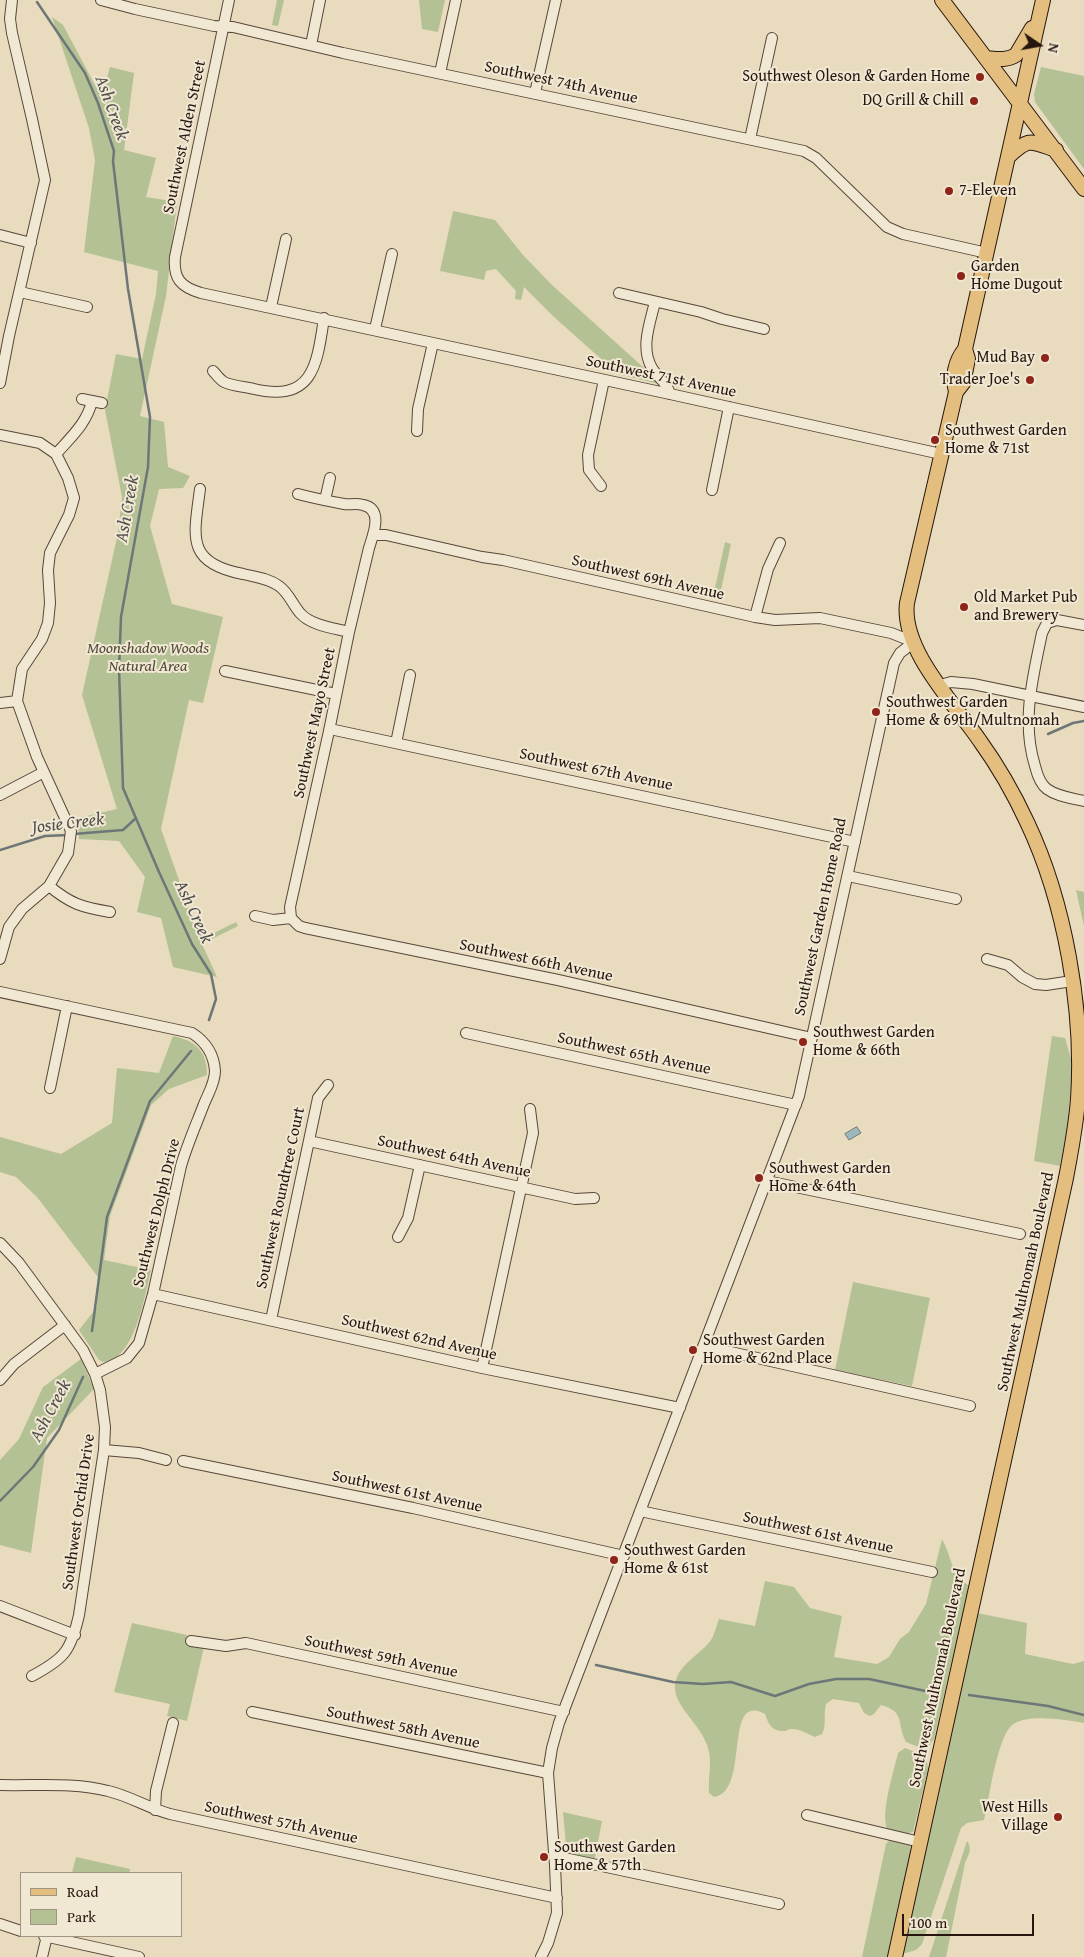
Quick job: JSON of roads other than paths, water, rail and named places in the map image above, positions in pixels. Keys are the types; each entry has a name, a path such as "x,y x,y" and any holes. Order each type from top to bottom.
{"main road":[{"path":"942,0 1084,189"},
{"path":"914,642 908,625 908,603 956,392 953,381 958,357 965,349 1042,0"},
{"path":"986,58 1008,59 1016,55 1039,16"},
{"path":"1008,157 1020,146 1028,142 1034,142 1056,151"},
{"name":"Southwest Multnomah Boulevard","path":"894,1957 1071,1151 1079,1081 1077,1025 1072,981 1057,904 1046,870 1028,823 1006,781 989,753 940,685 914,642"}],"street":[{"path":"0,383 4,335 20,292 44,180 12,33 12,0"},
{"name":"Southwest 74th Avenue","path":"101,0 214,26 233,27 804,151 813,156 882,224 896,232 987,253"},
{"name":"Southwest Alden Street","path":"179,280 175,257 229,0"},
{"path":"312,45 320,0"},
{"path":"440,73 456,0"},
{"path":"535,92 556,0"},
{"path":"750,139 772,38"},
{"path":"0,235 31,243"},
{"path":"271,307 286,238"},
{"path":"375,329 392,254"},
{"name":"Southwest 71st Avenue","path":"179,280 183,286 201,293 375,329 941,454"},
{"path":"20,292 87,307"},
{"path":"619,293 764,329"},
{"path":"655,302 646,341 646,351 652,368 668,386 670,394"},
{"path":"213,371 224,382 264,391 280,393 296,388 309,378 313,370 324,318"},
{"path":"417,431 418,408 433,343"},
{"path":"601,486 589,470 588,455 604,380"},
{"path":"56,454 82,426 89,414 92,401"},
{"path":"712,490 729,407"},
{"path":"0,435 40,443 56,454 68,478 74,498 69,515 50,553 48,570 50,603 48,623 42,639 22,669 17,701 37,757 71,831 68,852 49,886 22,908 9,927 0,959"},
{"path":"325,500 330,478"},
{"path":"200,489 194,532 200,552 212,565 232,572 268,579 280,586 300,614 311,621 349,632"},
{"path":"298,494 368,507 375,517 375,535"},
{"name":"Southwest 69th Avenue","path":"375,535 386,535 503,560 755,617 775,620 820,618 892,634 914,642"},
{"name":"Southwest Mayo Street","path":"291,918 290,908 330,729 349,632 369,548 375,535"},
{"path":"755,617 768,569 780,543"},
{"path":"1084,625 1057,620 1050,621 1042,633 1028,708 1030,748 1036,772 1044,786 1058,795 1084,801"},
{"name":"Southwest Garden Home Road","path":"541,1957 555,1924 557,1898 548,1773 552,1748 564,1712 796,1105 856,842 894,663 900,653 914,642"},
{"path":"225,672 336,694"},
{"path":"396,743 410,675"},
{"path":"940,685 947,682 959,682 1084,707"},
{"path":"0,703 17,701"},
{"name":"Southwest 67th Avenue","path":"330,729 856,842"},
{"path":"0,795 44,772"},
{"path":"848,876 956,899"},
{"path":"49,886 67,900 88,908 110,912"},
{"name":"Southwest 66th Avenue","path":"255,916 274,920 291,918 299,926 306,928 558,980 812,1038"},
{"path":"987,959 1008,965 1022,977 1036,984 1046,985 1072,981"},
{"name":"Southwest Dolph Drive","path":"0,992 192,1034 202,1039 209,1049 214,1063 213,1081 186,1148 181,1166 143,1334 134,1352 119,1364 95,1374"},
{"path":"50,1088 67,1006"},
{"name":"Southwest 65th Avenue","path":"466,1033 796,1105"},
{"name":"Southwest Roundtree Court","path":"270,1320 318,1098 328,1085"},
{"path":"482,1368 533,1133 530,1109"},
{"name":"Southwest 64th Avenue","path":"309,1142 575,1199 594,1198"},
{"path":"398,1237 408,1218 420,1165"},
{"path":"767,1180 1020,1234"},
{"name":"Southwest Orchid Drive","path":"0,1243 20,1264 84,1350 95,1374 104,1412 104,1450 79,1615 74,1635 63,1656 56,1663 32,1676"},
{"name":"Southwest 62nd Avenue","path":"153,1294 482,1368 680,1408"},
{"path":"0,1380 14,1364 65,1325"},
{"path":"704,1346 970,1406"},
{"path":"104,1450 139,1453 166,1460"},
{"name":"Southwest 61st Avenue","path":"183,1460 413,1508 624,1556"},
{"name":"Southwest 61st Avenue","path":"640,1512 932,1572"},
{"path":"0,1606 74,1635"},
{"name":"Southwest 59th Avenue","path":"191,1641 226,1646 246,1643 564,1712"},
{"name":"Southwest 58th Avenue","path":"252,1712 548,1773"},
{"path":"155,1810 156,1791 173,1723"},
{"name":"Southwest 57th Avenue","path":"0,1785 73,1786 99,1789 128,1797 155,1810 557,1898"},
{"path":"807,1815 920,1842"},
{"path":"555,1856 779,1904"},
{"path":"0,1924 20,1931"},
{"path":"42,1957 46,1937"},
{"path":"50,1937 139,1957"}],"water":[{"path":"857,1127 861,1133 849,1140 845,1134"}],"waterway":[{"name":"Ash Creek","path":"37,2 85,73 98,103 114,151 113,161 128,289 150,417 148,467 121,617 119,669 123,788 192,944 211,974 216,999 209,1020"},
{"path":"1048,734 1073,723 1084,721"},
{"name":"Josie Creek","path":"74,834 123,830 136,818"},
{"name":"Josie Creek","path":"0,850 45,836 69,835"},
{"name":"Ash Creek","path":"92,1331 107,1217 150,1101 191,1051"},
{"name":"Ash Creek","path":"0,1501 33,1467 59,1430 83,1377"},
{"path":"596,1665 673,1682 703,1684 731,1682 775,1696 809,1684 836,1679 869,1679 930,1692"},
{"path":"969,1695 1048,1706 1084,1715"}],"place":[{"name":"Southwest Oleson & Garden Home","path":"980,77"},
{"name":"DQ Grill & Chill","path":"974,101"},
{"name":"7-Eleven","path":"949,191"},
{"name":"Garden Home Dugout","path":"961,276"},
{"name":"Mud Bay","path":"1045,358"},
{"name":"Trader Joe's","path":"1030,380"},
{"name":"Southwest Garden Home & 71st","path":"935,440"},
{"name":"Old Market Pub and Brewery","path":"964,607"},
{"name":"Southwest Garden Home & 69th/Multnomah","path":"876,712"},
{"name":"Southwest Garden Home & 66th","path":"803,1042"},
{"name":"Southwest Garden Home & 64th","path":"759,1178"},
{"name":"Southwest Garden Home & 62nd Place","path":"693,1350"},
{"name":"Southwest Garden Home & 61st","path":"614,1560"},
{"name":"West Hills Village","path":"1058,1817"},
{"name":"Southwest Garden Home & 57th","path":"544,1857"}],"park label":[{"name":"Moonshadow Woods Natural Area","path":"148,658"}]}
